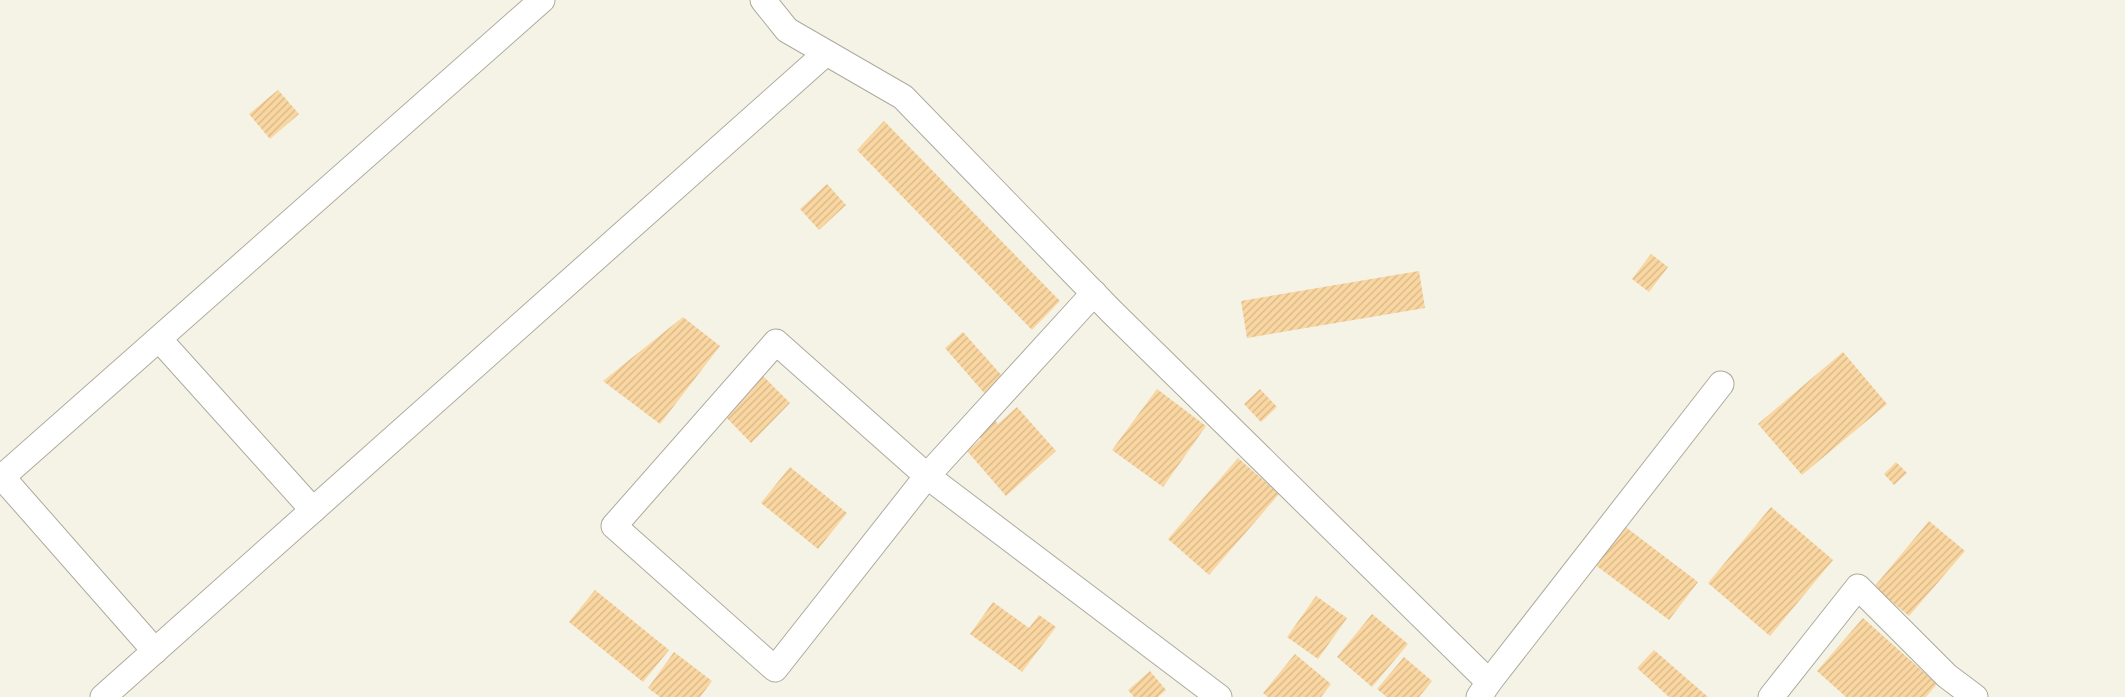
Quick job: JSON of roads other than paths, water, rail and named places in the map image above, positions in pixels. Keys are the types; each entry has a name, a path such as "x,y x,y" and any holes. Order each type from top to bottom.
{"street":[{"path":"155,651 1,478 542,0"},
{"path":"763,0 786,30 904,97 1484,690 1721,384"},
{"path":"103,697 826,53"},
{"path":"1094,293 927,476 776,669 614,526 776,342 927,476 1219,697"},
{"path":"159,338 314,510"},
{"path":"1771,697 1858,588 1947,676 1975,697"}]}
